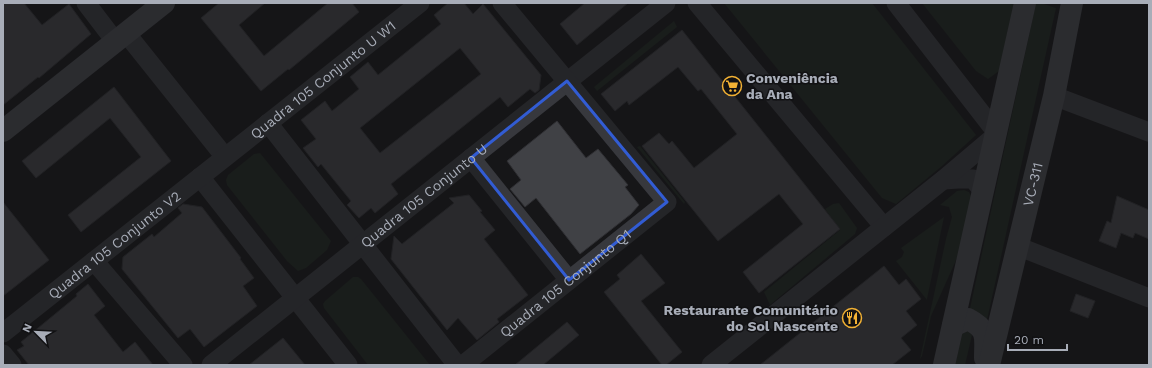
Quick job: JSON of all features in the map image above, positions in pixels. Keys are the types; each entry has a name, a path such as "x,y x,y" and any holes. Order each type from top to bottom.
{"main road":[{"path":"3,131 164,3"},
{"path":"944,365 1025,3"},
{"name":"VC-311","path":"989,365 1054,96 1072,3"},
{"path":"953,326 968,319 978,324 985,334 985,365"}],"street":[{"path":"86,3 121,37 225,157"},
{"name":"Quadra 105 Conjunto U W1","path":"225,157 420,3"},
{"path":"502,3 567,81"},
{"name":"Quadra 105 Conjunto U","path":"268,123 362,244 666,3"},
{"path":"697,3 884,227"},
{"path":"711,365 945,178 996,134 896,3"},
{"name":"Quadra 105 Conjunto Q1","path":"463,365 667,202 567,81"},
{"path":"1054,96 1149,132"},
{"name":"Quadra 105 Conjunto V2","path":"3,333 225,157"},
{"path":"471,158 569,280"},
{"path":"200,177 348,365"},
{"path":"945,178 973,179 983,191"},
{"path":"211,365 362,244 457,365"},
{"path":"1017,246 1149,298"},
{"path":"94,261 183,365"},
{"path":"935,365 961,289"},
{"path":"3,354 12,365"}],"highlighted area":[{"path":"567,81 667,202 569,280 471,158"}],"shaded area":[{"path":"724,3 872,3 976,135 942,166 896,204 882,198"},
{"path":"922,3 1014,3 999,71 988,79 976,71"},
{"path":"1036,3 1056,8 987,320 969,313"},
{"path":"674,21 677,27 597,91 594,87"},
{"path":"640,146 685,202 684,204 637,147"},
{"path":"260,153 331,241 327,250 306,268 298,271 287,261 227,185 226,180 228,175 254,154"},
{"path":"964,190 969,192 972,198 957,258 931,316 920,359 952,217 949,207 940,205 957,191"},
{"path":"839,203 857,228 855,234 770,305 764,292 840,230 825,209 833,204"},
{"path":"944,217 927,300 896,261 902,257 904,252 901,248"},
{"path":"353,277 358,277 361,279 430,365 368,365 324,308 323,304"},
{"path":"968,331 972,335 965,365 955,365 962,334"}],"building":[{"path":"3,3 24,3 42,25 69,4 91,34 39,78 38,77 3,105"},
{"path":"219,3 265,3 239,25 264,56 328,3 352,3 359,12 289,70 288,69 261,91 201,18"},
{"path":"448,3 464,3 473,14 483,4 541,75 539,90 535,93 530,89 508,107 500,97 391,184 398,194 375,213 371,208 359,218 347,205 351,201 321,164 318,167 303,148 316,139 301,120 325,101 332,111 359,89 350,77 368,62 378,75 441,24 434,15","holes":["460,48 481,74 380,153 360,128"]},
{"path":"585,3 628,3 577,45 560,24"},
{"path":"682,30 840,229 759,293 743,272 803,224 779,194 718,241 642,146 659,133 669,144 672,141 694,168 737,134 701,89 698,91 678,67 629,105 627,101 615,111 601,94"},
{"path":"114,87 171,161 81,232 68,215 141,157 110,118 36,178 22,161"},
{"path":"557,121 586,158 598,149 628,185 625,187 639,205 631,214 580,254 536,198 525,207 510,189 521,180 507,161"},
{"path":"469,195 482,211 480,212 495,230 484,239 528,295 497,319 499,322 477,340 458,318 447,330 391,259 394,236 402,244 454,203 449,198"},
{"path":"1117,196 1149,210 1149,239 1135,233 1133,238 1121,233 1116,248 1099,241 1107,221 1111,223"},
{"path":"3,202 49,260 3,296"},
{"path":"183,204 202,207 241,258 240,259 254,278 243,286 257,306 204,347 190,329 178,338 122,269 123,257 152,234 154,237 182,213 178,208"},
{"path":"641,254 665,283 641,301 682,352 666,365 662,365 604,292 620,279 617,275"},
{"name":"Restaurante Comunitário do Sol Nascente","path":"884,266 899,285 906,279 921,299 906,311 917,325 901,338 911,350 892,365 760,365"},
{"path":"88,284 105,306 94,315 123,352 135,342 153,365 29,365 17,350 24,346 21,342 77,296 76,294"},
{"path":"1076,294 1095,301 1088,318 1070,311"},
{"path":"567,322 579,335 543,365 515,365"},
{"path":"283,338 305,365 249,365"}],"place":[{"name":"Conveniência da Ana","path":"732,86"},
{"name":"Restaurante Comunitário do Sol Nascente","path":"852,318"}]}
